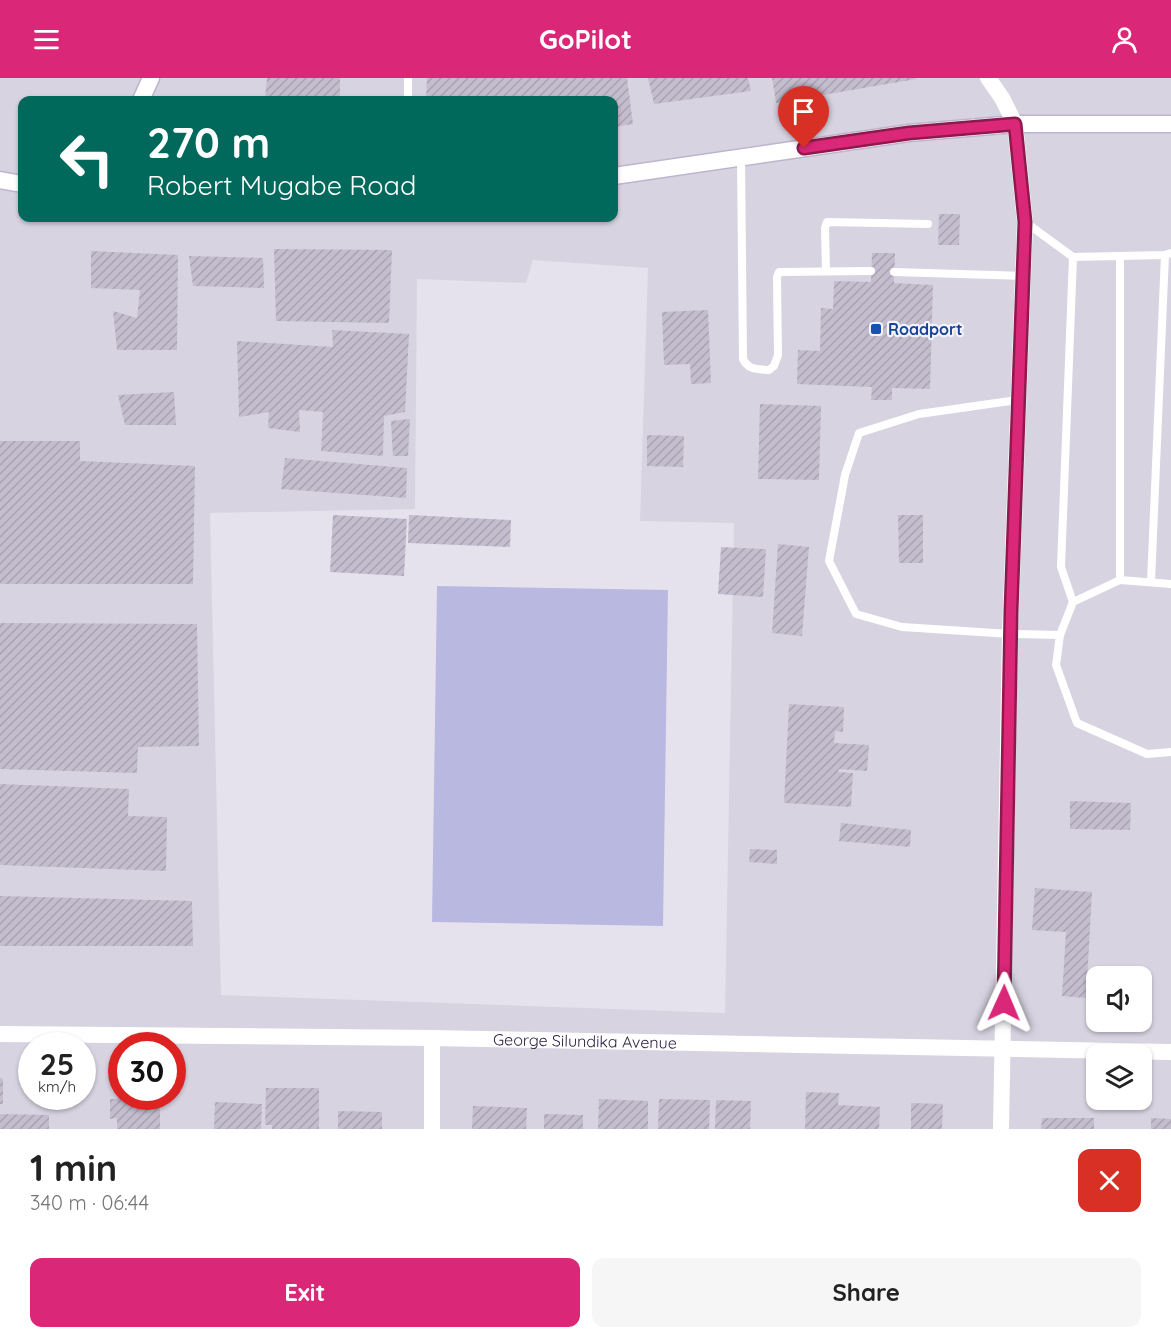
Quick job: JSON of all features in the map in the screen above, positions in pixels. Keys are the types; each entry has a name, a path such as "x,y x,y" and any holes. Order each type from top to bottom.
{"street":[{"path":"143,96 151,78"},
{"path":"988,78 1002,98 1015,124 1025,222 1010,634 1001,1129"},
{"path":"618,175 909,133 1015,124 1171,124"},
{"path":"0,180 18,183"},
{"name":"George Silundika Avenue","path":"0,1034 432,1038 1171,1052"},
{"path":"432,1038 432,1129"}],"lane":[{"path":"408,78 408,96"},
{"path":"741,157 743,359 746,365 751,369 769,370 774,366 778,355 778,272 871,271"},
{"path":"826,271 825,228 827,222 928,224"},
{"path":"1025,222 1073,257 1168,254 1151,582"},
{"path":"1073,257 1061,567 1073,602 1059,635 1056,665 1077,723 1147,754 1171,752"},
{"path":"1120,257 1120,580"},
{"path":"894,272 1024,276"},
{"path":"1017,400 919,414 859,433 845,475 829,561 856,614 902,627 1059,635"},
{"path":"1073,602 1120,580 1171,584"}],"shaded area":[{"path":"0,78 1171,78 1171,1129 0,1129","holes":["533,260 648,268 640,521 734,523 725,1013 221,995 210,513 415,509 417,279 526,283"]},
{"path":"437,586 668,590 663,926 432,922"}],"building":[{"path":"267,78 340,78 340,96 265,96"},
{"path":"427,78 627,78 633,124 618,126 618,96 426,96"},
{"path":"648,78 748,78 751,91 654,104"},
{"path":"772,78 916,78 916,79 776,103"},
{"path":"939,214 960,214 959,245 938,245"},
{"path":"274,249 392,250 389,323 276,321"},
{"path":"91,251 178,255 177,350 117,350 113,311 137,318 140,290 91,288"},
{"name":"Roadport","path":"872,253 895,253 894,283 933,285 930,389 892,388 892,400 871,400 872,387 797,384 798,350 820,351 821,308 833,309 834,281 871,282"},
{"path":"189,256 263,258 264,288 193,286"},
{"path":"708,310 711,383 691,384 690,364 664,365 662,312"},
{"path":"332,330 409,334 405,412 384,416 383,456 321,451 323,412 299,410 300,432 268,428 269,412 239,417 237,341 333,347"},
{"path":"174,392 176,425 125,425 118,395"},
{"path":"760,404 821,406 819,480 758,479"},
{"path":"410,419 408,456 393,456 391,421"},
{"path":"647,435 684,436 683,467 647,466"},
{"path":"0,441 80,441 80,461 195,466 193,584 0,584"},
{"path":"285,458 407,468 406,498 281,489"},
{"path":"333,515 407,519 404,576 330,572"},
{"path":"409,515 511,520 510,547 408,543"},
{"path":"898,515 923,515 923,563 899,563"},
{"path":"778,544 809,547 802,636 772,633"},
{"path":"721,547 766,549 763,597 718,594"},
{"path":"0,623 197,624 199,746 138,747 137,773 0,769"},
{"path":"789,704 844,707 843,732 835,731 834,743 869,745 867,771 839,769 838,772 853,773 851,807 784,803"},
{"path":"0,784 129,789 128,816 167,817 166,871 0,865"},
{"path":"1070,801 1131,803 1130,830 1070,829"},
{"path":"841,823 911,830 910,847 839,841"},
{"path":"750,849 777,850 777,864 749,862"},
{"path":"1035,888 1092,892 1088,966 1086,966 1086,998 1062,996 1066,932 1032,930"},
{"path":"0,896 192,901 193,946 0,946"},
{"path":"0,1078 3,1079 3,1104 0,1104"},
{"path":"266,1088 319,1088 319,1129 272,1129 272,1125 265,1125"},
{"path":"806,1092 839,1093 838,1105 880,1107 879,1129 805,1129"},
{"path":"599,1099 648,1101 648,1129 598,1129"},
{"path":"659,1099 710,1100 709,1129 658,1129"},
{"path":"716,1100 751,1101 750,1129 715,1129"},
{"path":"215,1102 262,1104 261,1129 214,1129"},
{"path":"911,1103 943,1104 942,1129 911,1129"},
{"path":"473,1106 527,1108 526,1129 472,1129"},
{"path":"110,1110 160,1110 160,1129 117,1129 117,1118 110,1119"},
{"path":"338,1111 382,1112 382,1129 338,1129"},
{"path":"0,1114 49,1115 49,1129 0,1129"},
{"path":"544,1114 583,1115 583,1129 544,1129"},
{"path":"1042,1118 1094,1118 1094,1129 1041,1129"},
{"path":"1151,1118 1171,1119 1171,1129 1151,1129"}],"place":[{"name":"Roadport","path":"876,329"}],"route":[{"path":"804,148 909,133 1015,124 1025,222 1011,611 1004,1003"}]}
